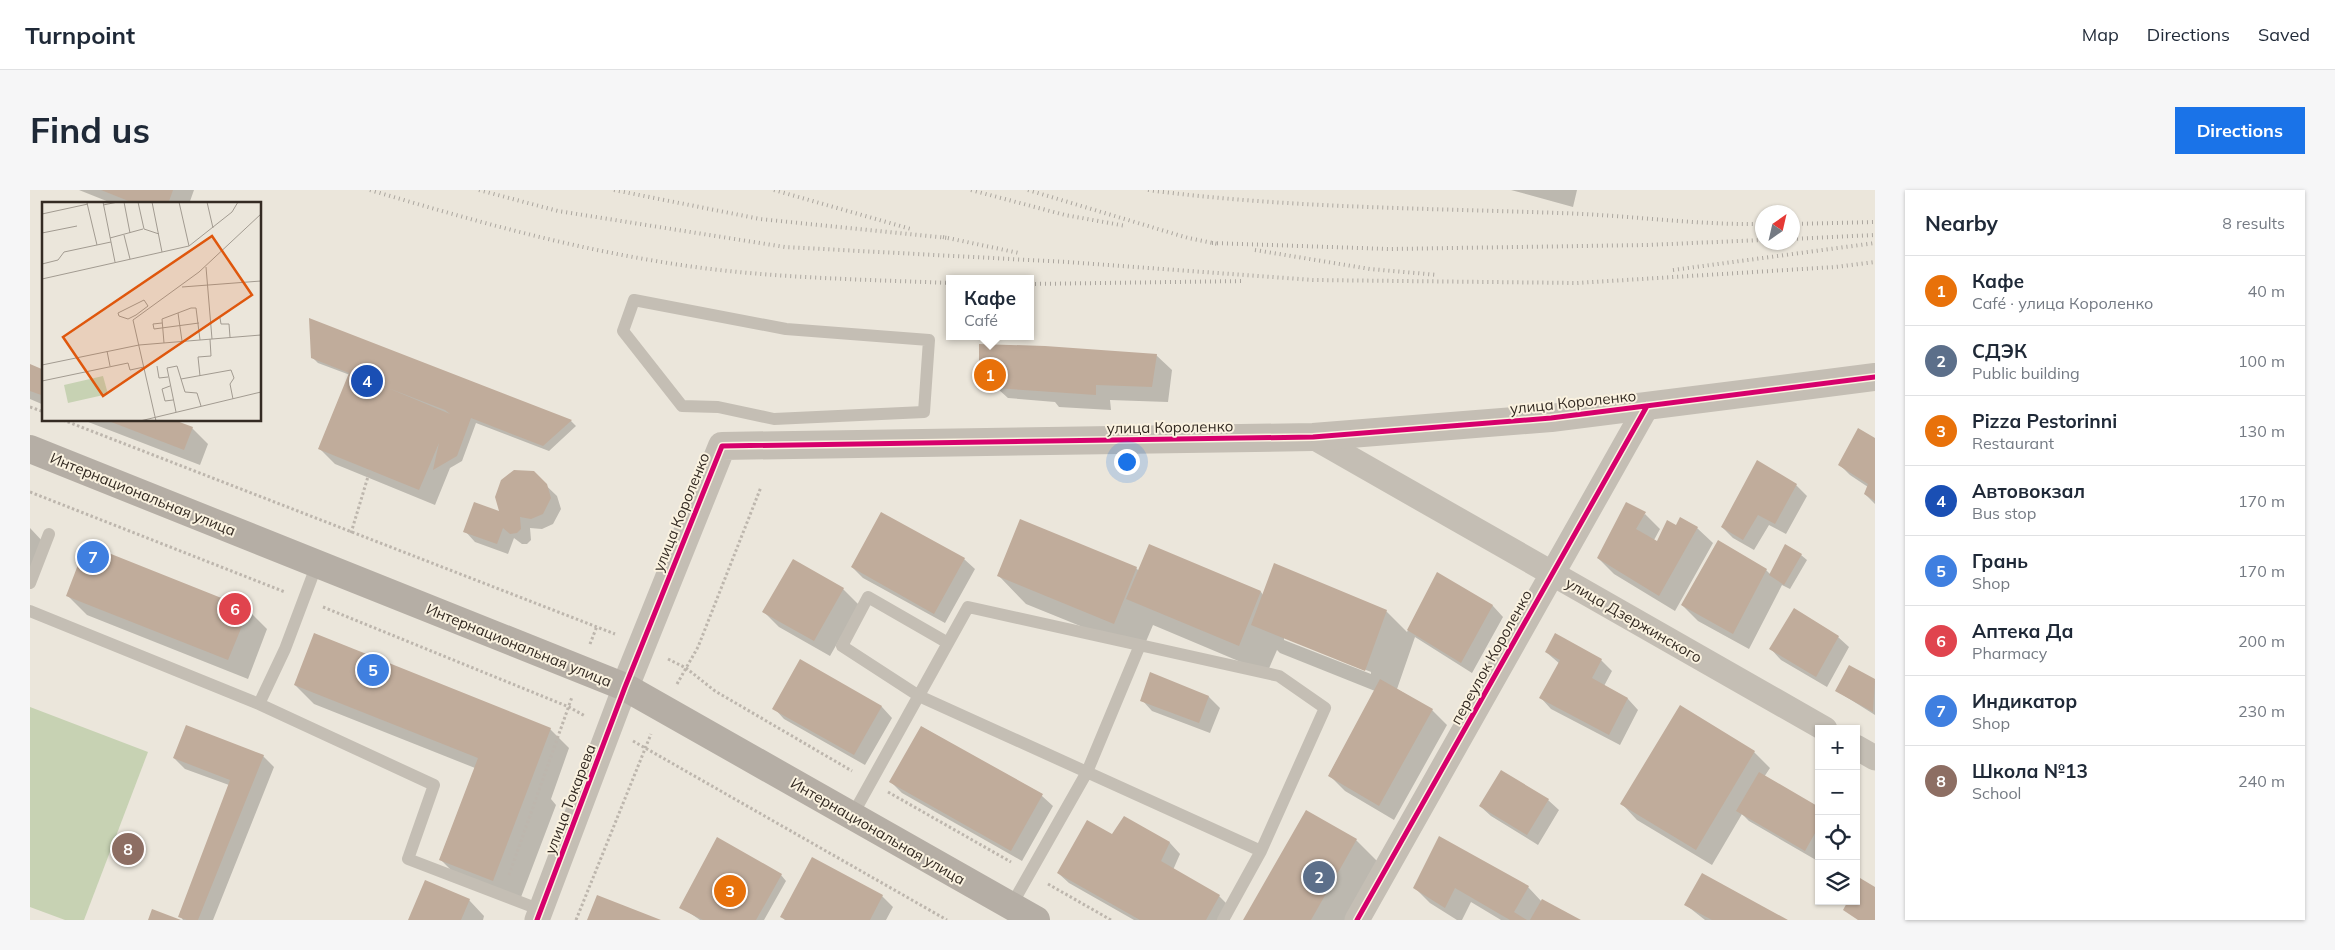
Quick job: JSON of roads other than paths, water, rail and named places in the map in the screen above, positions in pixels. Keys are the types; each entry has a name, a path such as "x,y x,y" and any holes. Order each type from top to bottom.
{"main road":[{"name":"Интернациональная улица","path":"30,449 625,687 1036,920"}],"street":[{"name":"улица Короленко","path":"625,687 722,446 1313,437 1551,418 1875,377"},
{"name":"переулок Короленко","path":"1357,920 1647,406"},
{"name":"улица Дзержинского","path":"1313,437 1817,725"},
{"name":"улица Токарева","path":"539,915 625,687"},
{"path":"1860,749 1875,758"}],"lane":[{"path":"634,300 786,329 929,340 924,412 774,419 718,408 682,406 623,331 634,300"},
{"path":"30,583 49,534"},
{"path":"259,704 285,649 316,564"},
{"path":"948,643 868,597 842,646 919,696 1261,851"},
{"path":"852,816 968,608 1279,676 1325,708 1261,851 1223,920"},
{"path":"30,611 259,704 434,785 408,859 502,895 539,915"},
{"path":"1012,906 1087,772 1140,645"}],"railway":[{"path":"370,190 476,221 548,239 620,255 692,267 839,279 946,283"},
{"path":"479,190 558,211 785,247 1067,262 1313,280 1577,283 1835,267 1875,262"},
{"path":"614,190 760,219 948,238"},
{"path":"774,190 911,229"},
{"path":"971,190 1065,215 1126,226"},
{"path":"1028,190 1188,238 1218,244"},
{"path":"1148,190 1302,204 1584,214 1711,223 1755,224"},
{"path":"1800,224 1875,222"},
{"path":"1800,239 1875,235"},
{"path":"943,237 1019,253"},
{"path":"1212,243 1389,249 1647,245 1755,240"},
{"path":"1673,270 1875,243"},
{"path":"1255,250 1370,269 1438,275"},
{"path":"1034,284 1245,281"}],"place":[{"name":"Кафе","path":"990,375"},
{"name":"Автовокзал","path":"367,381"},
{"name":"Индикатор","path":"93,557"},
{"name":"Аптека Да","path":"235,609"},
{"name":"Грань","path":"373,670"},
{"name":"Школа №13","path":"128,849"},
{"name":"СДЭК","path":"1319,877"},
{"name":"Pizza Pestorinni","path":"730,891"}]}
